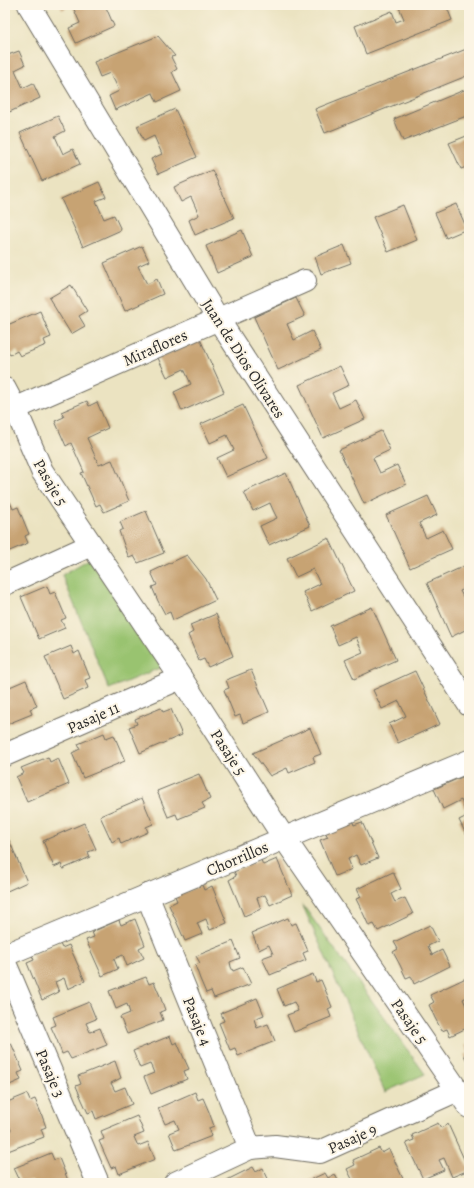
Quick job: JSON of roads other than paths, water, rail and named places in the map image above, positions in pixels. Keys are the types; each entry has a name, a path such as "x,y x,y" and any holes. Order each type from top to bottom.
{"street":[{"name":"Juan de Dios Olivares","path":"29,5 218,319 469,705"},
{"name":"Miraflores","path":"10,410 305,281"},
{"name":"Pasaje 5","path":"5,389 10,410 42,470 181,678 284,838 463,1098"},
{"path":"5,584 91,545"},
{"name":"Pasaje 11","path":"5,755 181,678"},
{"name":"Chorrillos","path":"5,955 469,761"},
{"name":"Pasaje 4","path":"147,895 250,1148"},
{"name":"Pasaje 3","path":"5,963 98,1183"},
{"name":"Pasaje 9","path":"175,1183 250,1148 275,1146 320,1152 463,1098"}]}
